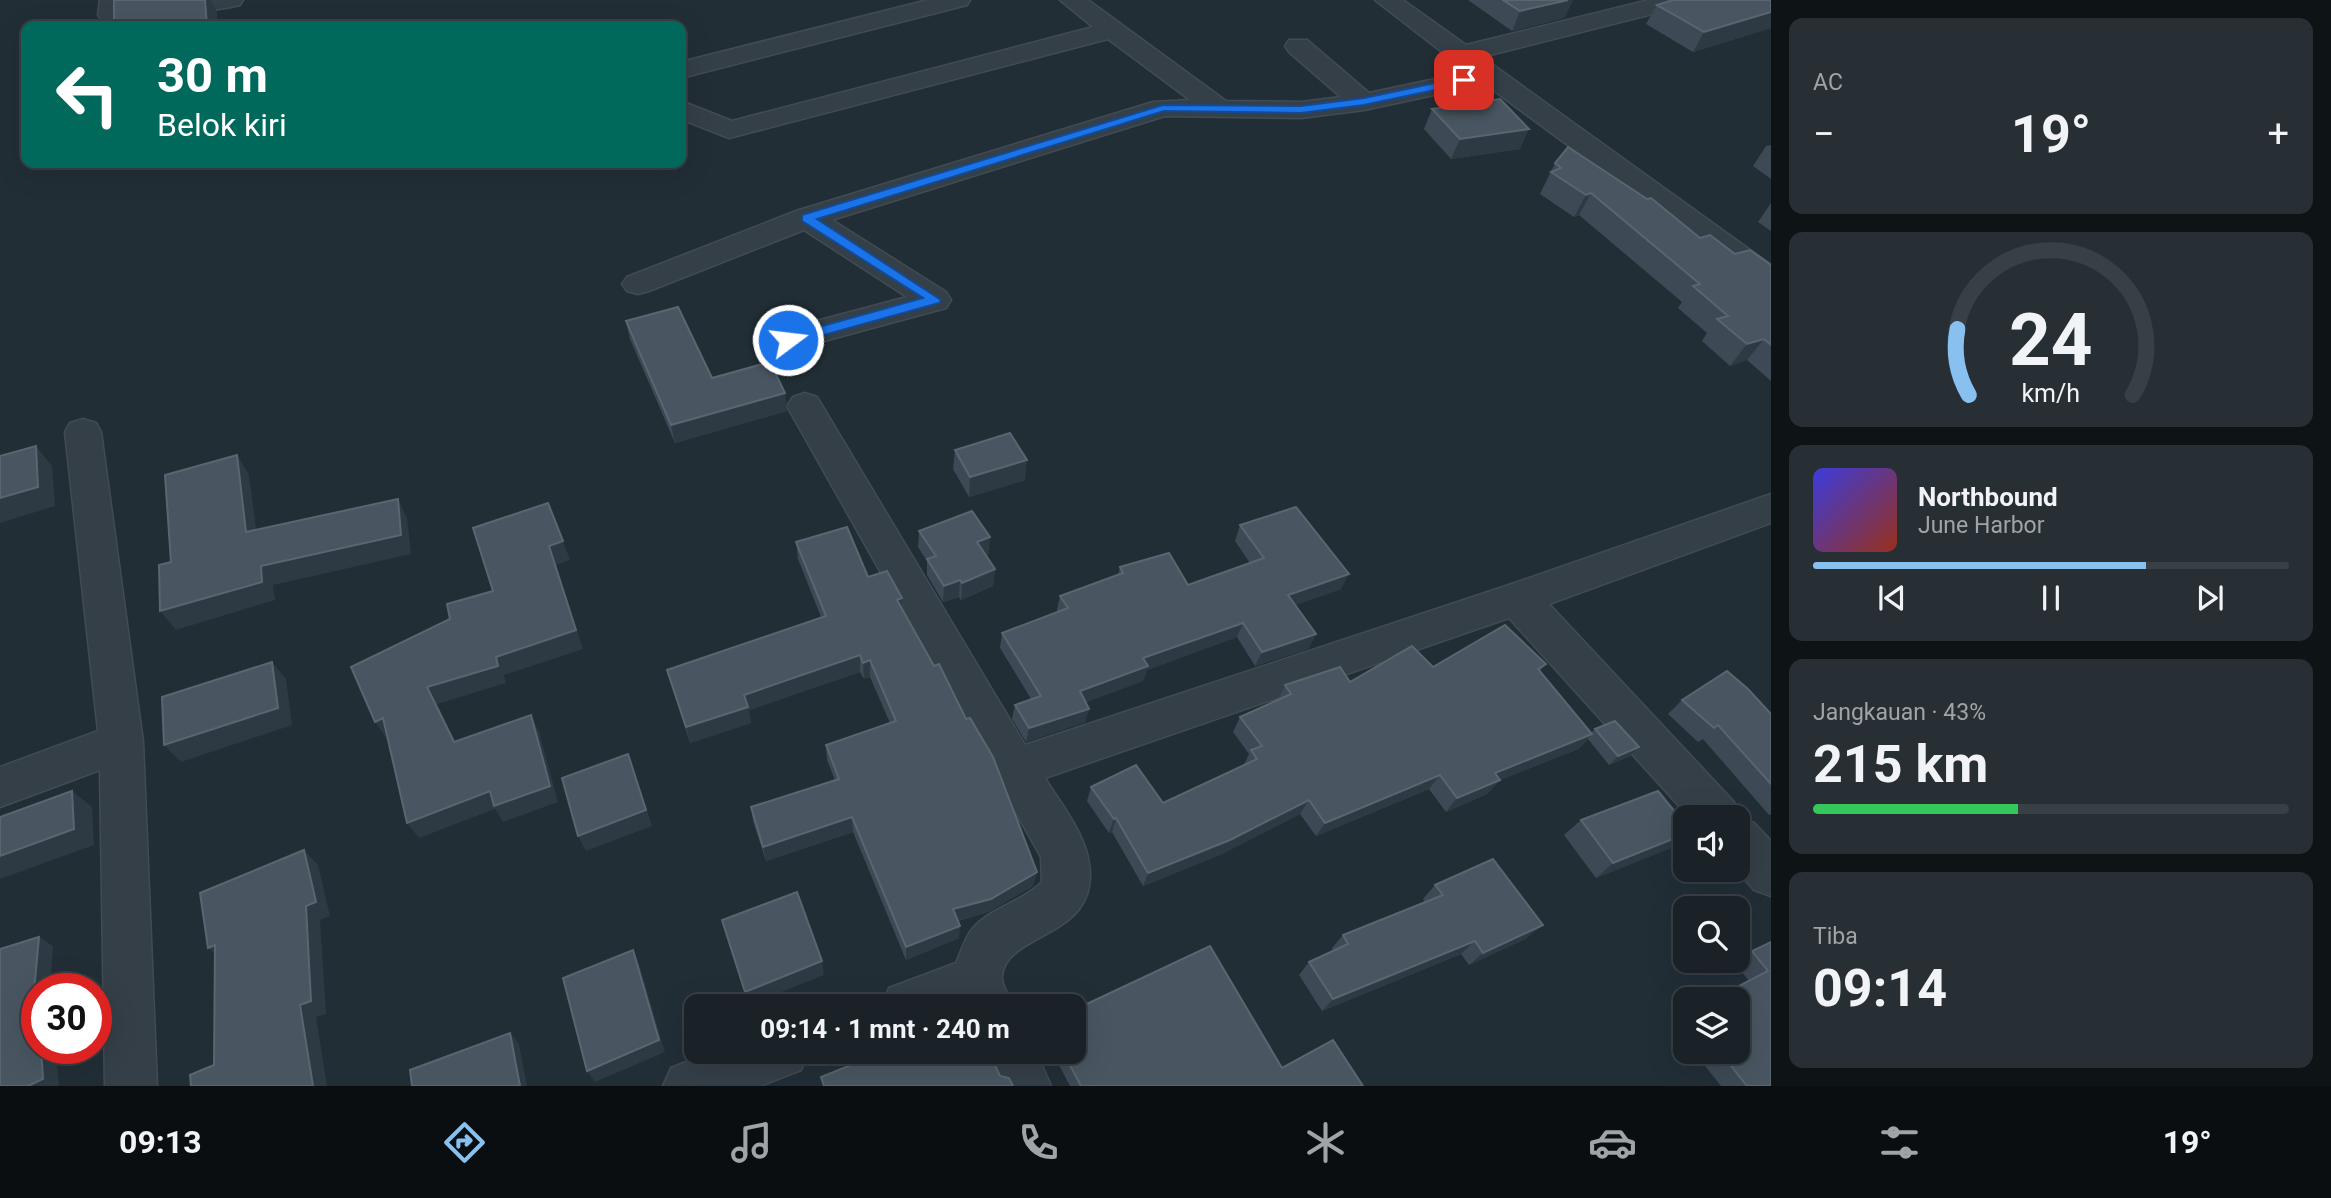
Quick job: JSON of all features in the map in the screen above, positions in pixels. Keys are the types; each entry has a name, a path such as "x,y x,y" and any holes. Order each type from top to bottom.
{"street":[{"path":"111,0 111,15 120,17 231,0"},
{"path":"686,68 958,0"},
{"path":"1072,0 1218,108"},
{"path":"1387,0 1771,281"},
{"path":"1461,54 1679,0"},
{"path":"686,111 729,130 1112,30"},
{"path":"1298,46 1364,102"},
{"path":"638,284 807,218 1163,108 1301,110 1364,102 1489,75"},
{"path":"788,340 935,300 807,218"},
{"path":"805,406 1064,853 1069,871 1066,888 1052,908 996,936 982,955 983,994"},
{"path":"83,432 121,742 131,1086"},
{"path":"1015,768 1514,600 1771,508"},
{"path":"1514,600 1529,610 1707,805"},
{"path":"0,787 121,742"},
{"path":"1750,851 1771,874"},
{"path":"689,1086 750,1064"},
{"path":"1015,1064 1025,1086"}],"building":[{"path":"114,0 205,0 207,21 114,21"},
{"path":"1503,0 1568,0 1520,11"},
{"path":"1673,0 1771,0 1771,12 1704,32 1657,5"},
{"path":"1500,99 1529,129 1460,139 1432,109"},
{"path":"1568,147 1647,199 1651,198 1700,238 1710,235 1735,254 1750,250 1771,265 1771,345 1764,339 1747,344 1717,319 1728,316 1693,286 1700,284 1591,193 1586,195 1551,172 1561,168 1555,163"},
{"path":"678,307 712,378 770,362 785,393 671,425 626,321"},
{"path":"1010,433 1027,460 970,477 955,450"},
{"path":"36,446 38,487 0,498 0,456"},
{"path":"237,455 246,532 398,499 401,535 261,566 262,582 160,611 159,565 171,562 165,475"},
{"path":"548,503 563,541 549,546 576,630 496,657 498,666 427,687 454,742 531,715 550,786 494,806 490,791 407,823 383,718 375,722 351,667 450,619 447,604 493,591 473,528"},
{"path":"1296,507 1349,574 1288,595 1316,634 1262,652 1243,623 1143,658 1148,666 1080,691 1089,709 1029,728 1015,705 1041,696 1002,633 1068,608 1060,596 1123,573 1120,567 1169,553 1188,585 1264,558 1240,525"},
{"path":"972,511 990,537 977,542 995,569 962,583 960,580 944,586 927,559 936,556 919,531"},
{"path":"847,527 868,577 887,571 902,598 897,600 934,666 939,664 966,719 970,718 993,757 1037,872 991,899 953,909 960,926 906,947 852,817 763,847 751,807 839,779 826,745 896,721 870,660 863,663 860,655 744,695 748,707 686,727 667,670 826,616 796,542"},
{"path":"1505,625 1546,664 1538,669 1592,734 1495,773 1500,780 1457,798 1440,775 1325,823 1309,800 1230,840 1148,873 1116,818 1114,819 1091,787 1136,765 1163,803 1257,759 1251,750 1262,746 1240,717 1291,694 1285,685 1340,667 1350,682 1412,646 1433,667"},
{"path":"272,662 278,708 164,745 162,697"},
{"path":"1727,671 1771,714 1771,784 1718,725 1714,728 1682,700"},
{"path":"1615,721 1639,747 1618,756 1595,729"},
{"path":"628,754 646,810 578,836 562,778"},
{"path":"72,791 74,829 0,856 0,817"},
{"path":"1658,791 1673,809 1673,839 1613,863 1581,820"},
{"path":"304,850 316,902 306,906 311,1001 300,1005 313,1086 191,1086 190,1075 214,1065 215,945 208,948 200,893"},
{"path":"1493,859 1543,925 1483,953 1475,941 1333,999 1309,962 1348,944 1343,935 1443,895 1435,885"},
{"path":"797,892 822,961 745,992 722,920"},
{"path":"39,937 36,973 21,973 21,1064 42,1064 43,1079 28,1086 0,1086 0,949"},
{"path":"1771,942 1771,1086 1747,1086 1730,1064 1750,1064 1750,987 1737,987 1768,971 1752,951"},
{"path":"1210,946 1282,1068 1333,1040 1363,1086 1081,1086 1069,1064 1086,1064 1086,1004"},
{"path":"633,950 659,1040 587,1071 563,978"},
{"path":"510,1033 520,1086 412,1086 410,1070"},
{"path":"853,1064 994,1064 1000,1076 1009,1078 1013,1086 824,1086 821,1077"}],"route":[{"path":"788,340 935,300 807,218 1163,108 1301,110 1364,102 1464,80"}]}
